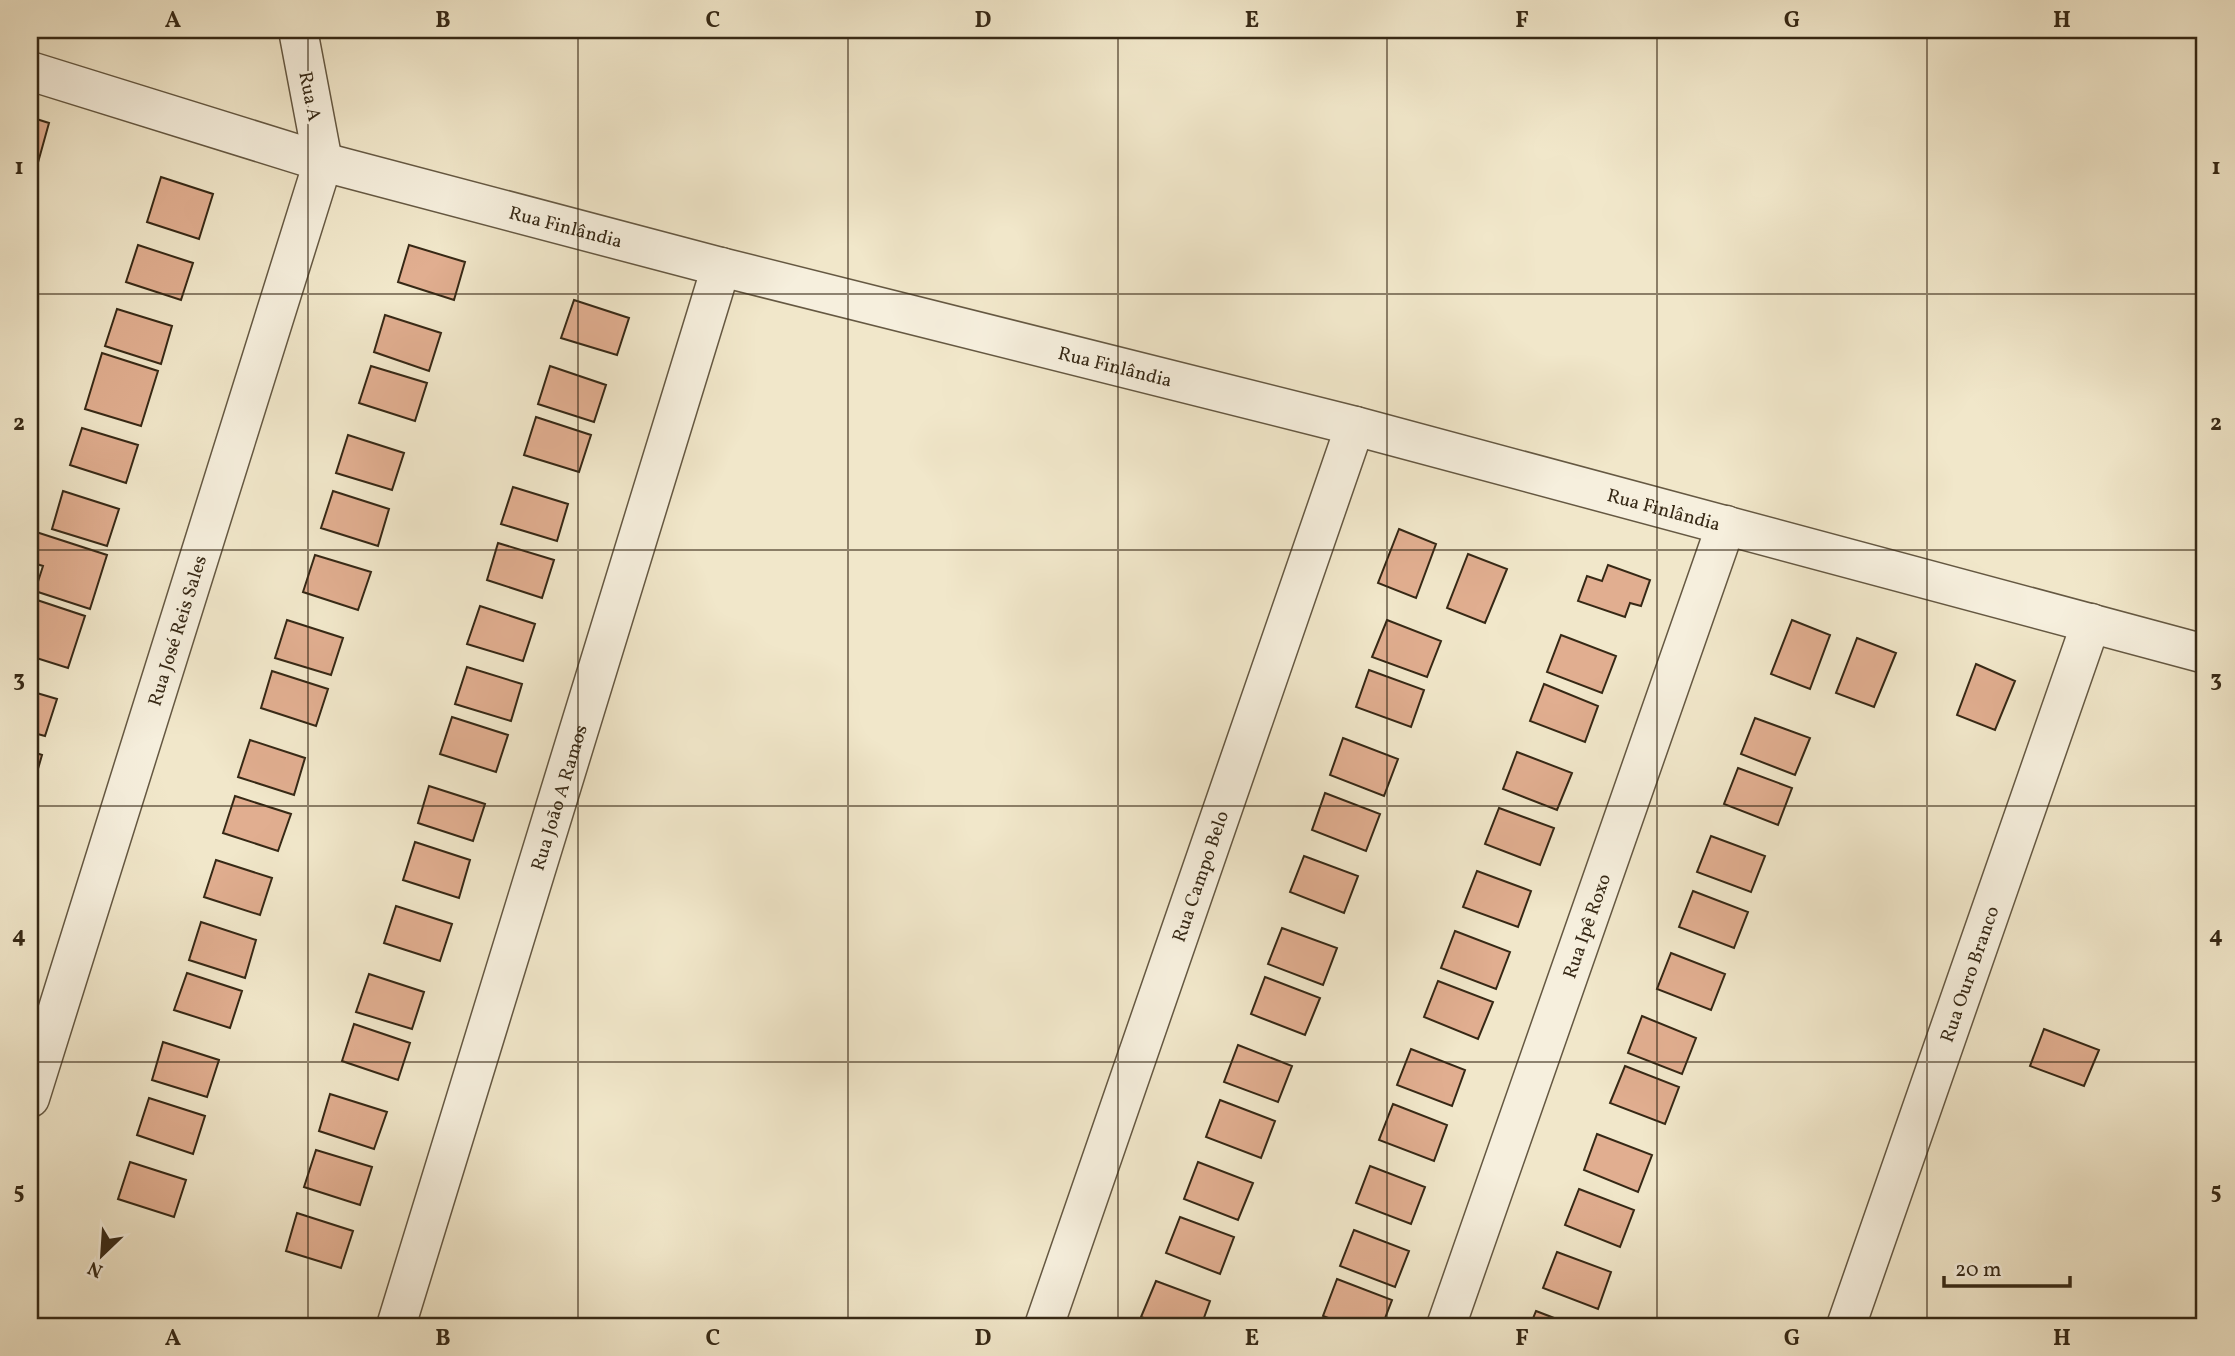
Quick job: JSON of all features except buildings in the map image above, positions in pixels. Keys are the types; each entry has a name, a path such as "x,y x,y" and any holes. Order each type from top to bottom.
{"street":[{"name":"Rua A","path":"298,30 323,162"},
{"name":"Rua Finlândia","path":"30,71 323,162 721,267 1355,426 2205,654"},
{"name":"Rua José Reis Sales","path":"30,1098 323,162"},
{"name":"Rua João A Ramos","path":"396,1326 721,267"},
{"name":"Rua Campo Belo","path":"1044,1326 1355,426"},
{"name":"Rua Ipê Roxo","path":"1446,1326 1726,525"},
{"name":"Rua Ouro Branco","path":"1846,1326 2091,623"}]}
